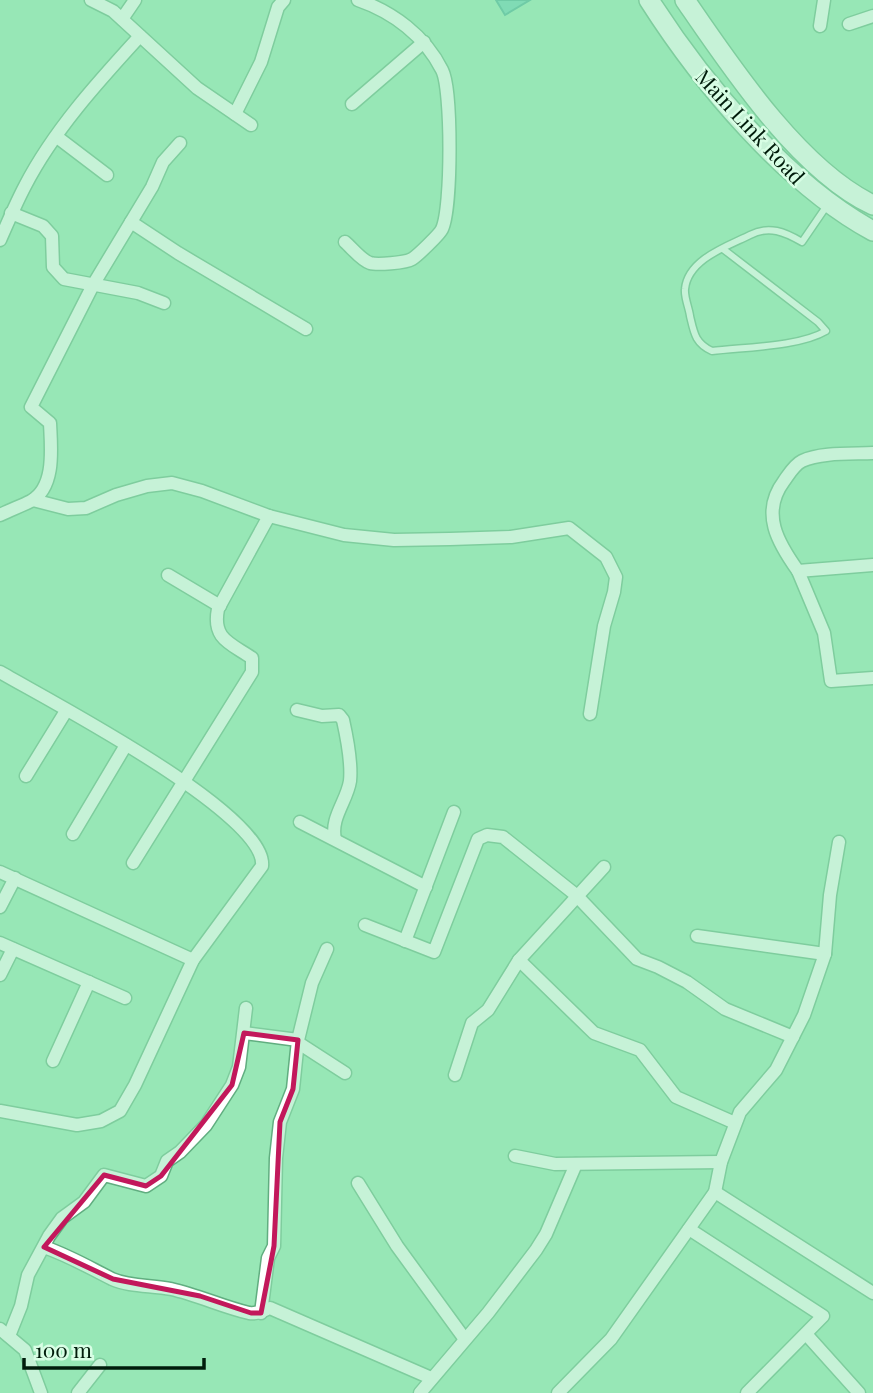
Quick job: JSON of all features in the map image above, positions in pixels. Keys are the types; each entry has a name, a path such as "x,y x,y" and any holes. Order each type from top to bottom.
{"street":[{"path":"91,0 113,11 197,88 251,125"},
{"path":"122,19 135,0"},
{"path":"235,114 261,62 278,7 284,0"},
{"path":"345,242 369,263 388,264 412,259 442,230 448,201 449,115 444,72 421,36 375,6 358,0"},
{"name":"Main Link Road","path":"649,0 677,44 714,90 812,191 873,231"},
{"name":"Main Link Road","path":"684,0 760,104 807,156 830,178 873,205"},
{"path":"820,26 824,0"},
{"path":"849,24 873,16"},
{"path":"0,240 24,187 81,102 140,36"},
{"path":"352,104 424,42"},
{"path":"57,137 107,175"},
{"path":"3,510 33,500 46,486 51,455 50,423 30,407 93,285 152,187 163,162 180,143"},
{"path":"11,213 43,226 52,236 53,267 64,279 138,293 164,303"},
{"path":"131,222 306,329"},
{"path":"873,453 804,459 780,485 772,514 778,541 798,571 824,633 831,681 873,678"},
{"path":"33,500 68,509 86,508 116,495 147,486 172,483 269,516 344,535 394,540 511,537 569,528 606,557 616,577 604,626 590,713"},
{"path":"133,863 251,672 252,658 219,636 215,623 220,606 269,516"},
{"path":"798,571 873,565"},
{"path":"168,575 220,606"},
{"path":"0,672 184,779 246,830 263,858 262,866 193,960 135,1085 120,1111 101,1121 77,1125 0,1111"},
{"path":"297,710 321,716 339,715 343,720 350,780 335,821 335,839"},
{"path":"26,776 66,711"},
{"path":"73,834 125,745"},
{"path":"405,941 454,812"},
{"path":"300,822 426,887"},
{"path":"365,925 435,952 478,839 481,836 503,837 576,895 637,959 687,982 725,1009 793,1037"},
{"path":"558,1393 611,1339 715,1192 721,1162 740,1112 776,1070 804,1015 825,954 830,895 839,842"},
{"path":"455,1075 472,1023 488,1010 519,960 604,867"},
{"path":"0,872 193,960"},
{"path":"0,907 15,878"},
{"path":"697,936 825,954"},
{"path":"0,943 125,998"},
{"path":"0,975 13,949"},
{"path":"261,1313 268,1258 275,1246 276,1158 280,1122 293,1089 297,1041 312,984 327,949"},
{"path":"519,960 594,1033 640,1050 676,1097 735,1123"},
{"path":"53,1061 89,982"},
{"path":"38,1391 25,1350 5,1333 21,1306 28,1275 62,1218 84,1202 104,1175 146,1186 161,1176 167,1161 180,1152 206,1125 232,1085 239,1066 246,1007"},
{"path":"244,1033 297,1041 345,1073"},
{"path":"515,1156 555,1164 721,1162"},
{"path":"419,1393 488,1313 546,1234 576,1164"},
{"path":"358,1184 397,1246 464,1338"},
{"path":"715,1192 873,1293"},
{"path":"689,1229 823,1317 747,1393"},
{"path":"44,1247 83,1262 113,1279 200,1296 251,1313 261,1313 270,1308 431,1378"},
{"path":"806,1334 859,1393"},
{"path":"78,1393 100,1365"}],"lane":[{"path":"723,249 818,322 826,331 815,338 712,351 700,345 694,335 685,289 698,264 723,249 766,229 779,231 802,242 829,203"}],"highlighted area":[{"path":"244,1033 298,1040 293,1089 280,1122 274,1246 261,1313 251,1313 200,1296 113,1279 44,1247 104,1175 146,1186 161,1176 232,1085"}],"building":[{"path":"496,0 530,0 505,15"}]}
